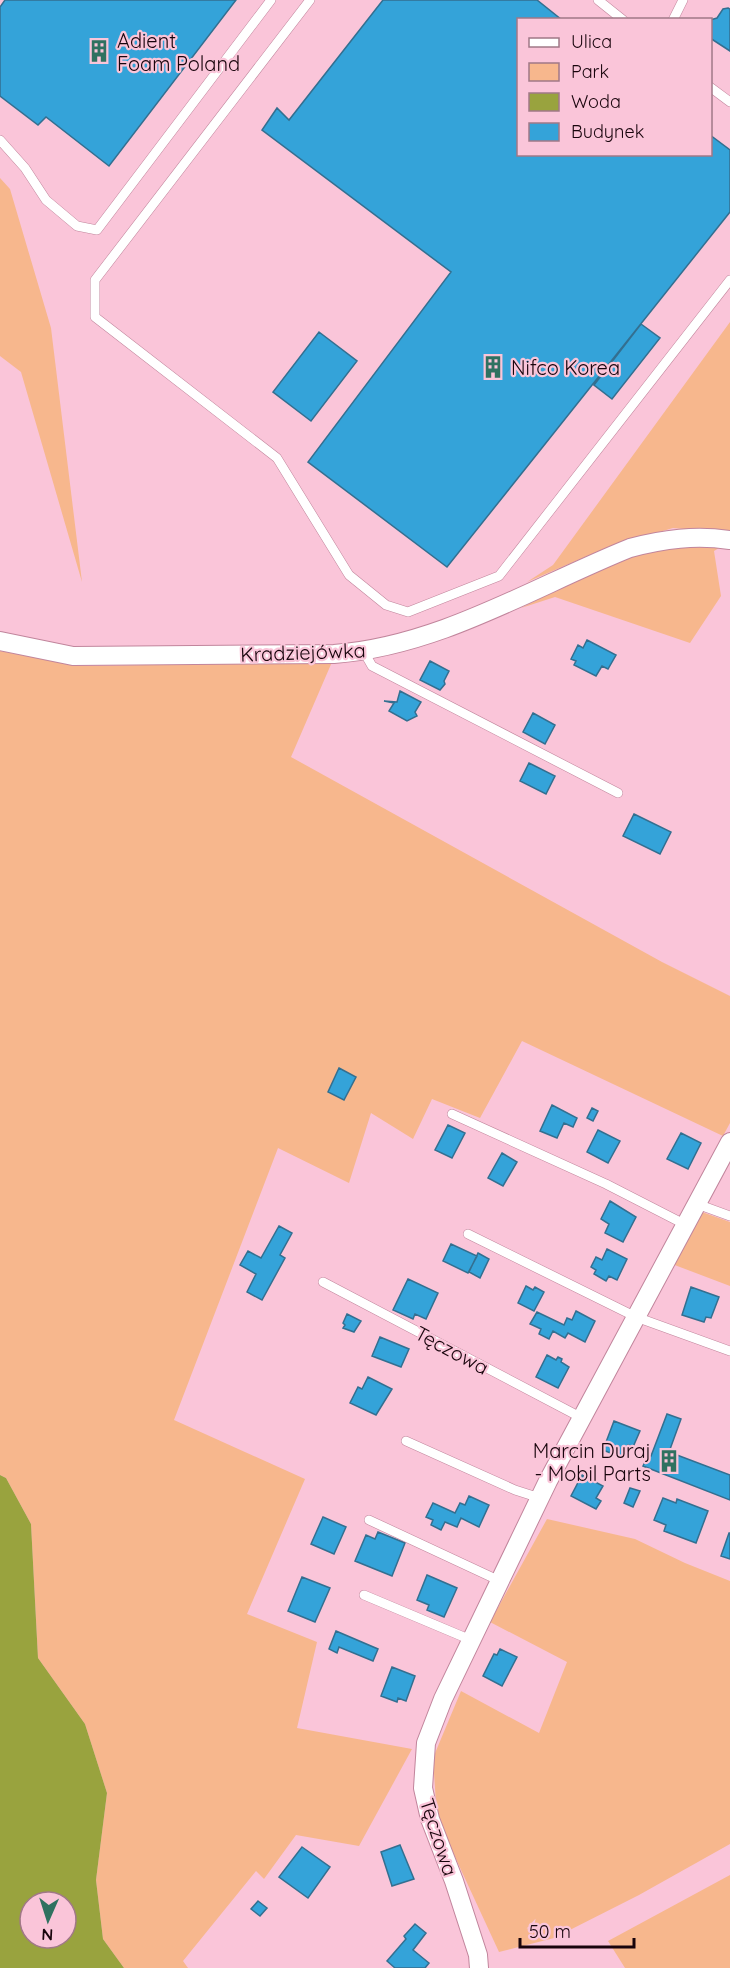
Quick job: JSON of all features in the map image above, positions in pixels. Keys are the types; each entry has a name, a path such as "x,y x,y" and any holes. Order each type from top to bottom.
{"street":[{"name":"Kradziejówka","path":"0,641 73,656 364,652 412,640 470,619 630,548 657,540 684,537 713,537 730,540"},
{"name":"Tęczowa","path":"479,1968 454,1881 430,1819 423,1788 426,1743 443,1699 540,1498 729,1147"}],"lane":[{"path":"0,140 25,168 46,200 77,226 97,230 271,0"},
{"path":"310,0 95,280 95,317 278,458 348,575 386,605 408,612 499,576 730,280"},
{"path":"598,0 620,18"},
{"path":"675,18 683,0"},
{"path":"712,88 730,102"},
{"path":"364,652 372,666 618,793"},
{"path":"452,1114 606,1184 686,1225"},
{"path":"697,1204 730,1216"},
{"path":"468,1234 636,1317 730,1351"},
{"name":"Tęczowa","path":"323,1282 582,1418"},
{"path":"406,1441 515,1490 540,1498"},
{"path":"369,1520 500,1581"},
{"path":"364,1595 471,1640"}],"green space":[{"path":"0,178 10,189 51,328 82,582 21,372 0,356"},
{"path":"730,322 730,533 673,528 608,547 527,582 553,565"},
{"path":"672,544 724,545 714,551 721,596 690,643 555,597 521,608 613,561"},
{"path":"0,651 81,666 332,662 291,757 662,962 730,996 730,1123 723,1136 522,1041 480,1118 432,1099 413,1139 371,1113 349,1183 278,1148 174,1420 305,1479 247,1614 317,1642 297,1728 412,1749 359,1846 296,1835 264,1879 256,1871 183,1961 188,1968 124,1968 103,1939 96,1880 107,1793 85,1724 38,1658 31,1524 6,1478 0,1475"},
{"path":"702,1212 730,1222 730,1286 672,1264"},
{"path":"547,1519 635,1539 730,1581 730,1844 639,1895 554,1938 499,1952 437,1818 433,1758 461,1691 539,1733 567,1662 490,1622"},
{"path":"730,1875 730,1968 625,1968 608,1941"}],"water":[{"path":"0,1475 6,1478 31,1524 38,1658 85,1724 107,1793 96,1880 103,1939 124,1968 0,1968"}],"building":[{"name":"Adient Foam Poland","path":"5,0 236,0 109,166 46,117 38,125 0,96 0,7"},
{"name":"Nifco Korea","path":"383,0 537,0 560,18 517,18 517,156 712,156 712,136 730,150 730,212 447,567 308,462 451,272 262,130 277,108 289,120"},
{"path":"723,9 730,9 730,51 712,39 712,19 717,18"},
{"path":"641,324 660,338 612,399 594,385"},
{"path":"319,332 357,361 311,421 273,392"},
{"path":"587,640 616,655 608,669 602,666 596,676 574,665 576,661 571,659 578,645 583,648"},
{"path":"430,661 449,671 444,681 445,684 440,690 420,680"},
{"path":"400,691 421,702 415,712 417,716 407,721 389,711 394,703 384,701 397,702"},
{"path":"533,713 555,725 545,744 523,732"},
{"path":"529,763 555,776 546,794 520,781"},
{"path":"634,814 671,832 660,854 623,836"},
{"path":"339,1068 356,1077 344,1100 328,1092"},
{"path":"552,1105 577,1118 573,1127 564,1123 557,1138 540,1131"},
{"path":"592,1108 598,1111 593,1121 587,1118"},
{"path":"448,1125 465,1133 452,1158 435,1150"},
{"path":"598,1130 620,1141 608,1163 587,1152"},
{"path":"681,1133 701,1143 688,1169 667,1159"},
{"path":"502,1153 517,1162 503,1186 488,1178"},
{"path":"610,1201 636,1217 623,1242 605,1233 609,1224 601,1219"},
{"path":"279,1226 292,1233 280,1255 285,1258 262,1300 247,1292 256,1274 240,1265 248,1251 261,1258"},
{"path":"451,1244 477,1256 468,1273 443,1261"},
{"path":"607,1249 627,1259 617,1280 609,1276 606,1281 594,1274 596,1270 591,1267 596,1257 602,1260"},
{"path":"478,1253 489,1259 480,1278 469,1272"},
{"path":"408,1279 438,1293 426,1319 415,1314 413,1319 393,1310"},
{"path":"526,1286 533,1290 535,1287 544,1292 534,1311 518,1303"},
{"path":"691,1287 719,1297 711,1318 706,1317 704,1322 682,1315"},
{"path":"576,1311 595,1321 585,1342 568,1333 565,1338 553,1331 549,1339 539,1334 541,1329 530,1324 537,1312 564,1325 567,1318 572,1320"},
{"path":"347,1314 361,1321 354,1332 343,1328"},
{"path":"380,1337 409,1349 401,1367 372,1356"},
{"path":"547,1355 556,1360 558,1357 562,1359 561,1362 569,1367 558,1388 536,1377"},
{"path":"368,1377 392,1389 376,1415 350,1403 358,1387 362,1389"},
{"name":"Marcin Duraj - Mobil Parts","path":"667,1414 681,1419 669,1452 730,1475 730,1500 643,1466 648,1455 651,1456"},
{"path":"614,1421 640,1431 633,1447 628,1445 623,1458 603,1450"},
{"path":"582,1475 603,1486 596,1498 601,1501 596,1509 571,1496"},
{"path":"630,1488 640,1491 633,1507 624,1503"},
{"path":"469,1496 489,1505 479,1527 461,1518 457,1527 445,1522 441,1530 431,1525 433,1520 426,1517 433,1503 455,1513 460,1503 465,1505"},
{"path":"663,1498 676,1503 677,1499 708,1511 696,1543 664,1531 666,1525 654,1520"},
{"path":"323,1517 346,1527 334,1554 311,1544"},
{"path":"378,1532 405,1543 392,1576 355,1561 366,1535 375,1539"},
{"path":"730,1533 730,1559 721,1556"},
{"path":"427,1575 457,1588 444,1617 427,1610 429,1605 417,1600"},
{"path":"302,1577 330,1588 315,1622 288,1611"},
{"path":"336,1631 378,1649 373,1661 339,1647 337,1653 329,1649"},
{"path":"500,1649 517,1657 502,1686 483,1676 494,1654 497,1655"},
{"path":"392,1667 415,1676 406,1701 398,1698 397,1702 381,1696"},
{"path":"400,1845 414,1879 392,1886 381,1852"},
{"path":"302,1847 330,1867 308,1898 279,1877"},
{"path":"258,1901 267,1908 260,1916 251,1909"},
{"path":"415,1924 426,1933 413,1950 429,1963 425,1968 395,1968 387,1961 406,1939 404,1936"}],"place":[{"name":"Adient Foam Poland","path":"99,51"},
{"name":"Nifco Korea","path":"493,367"},
{"name":"Marcin Duraj - Mobil Parts","path":"669,1461"}]}
